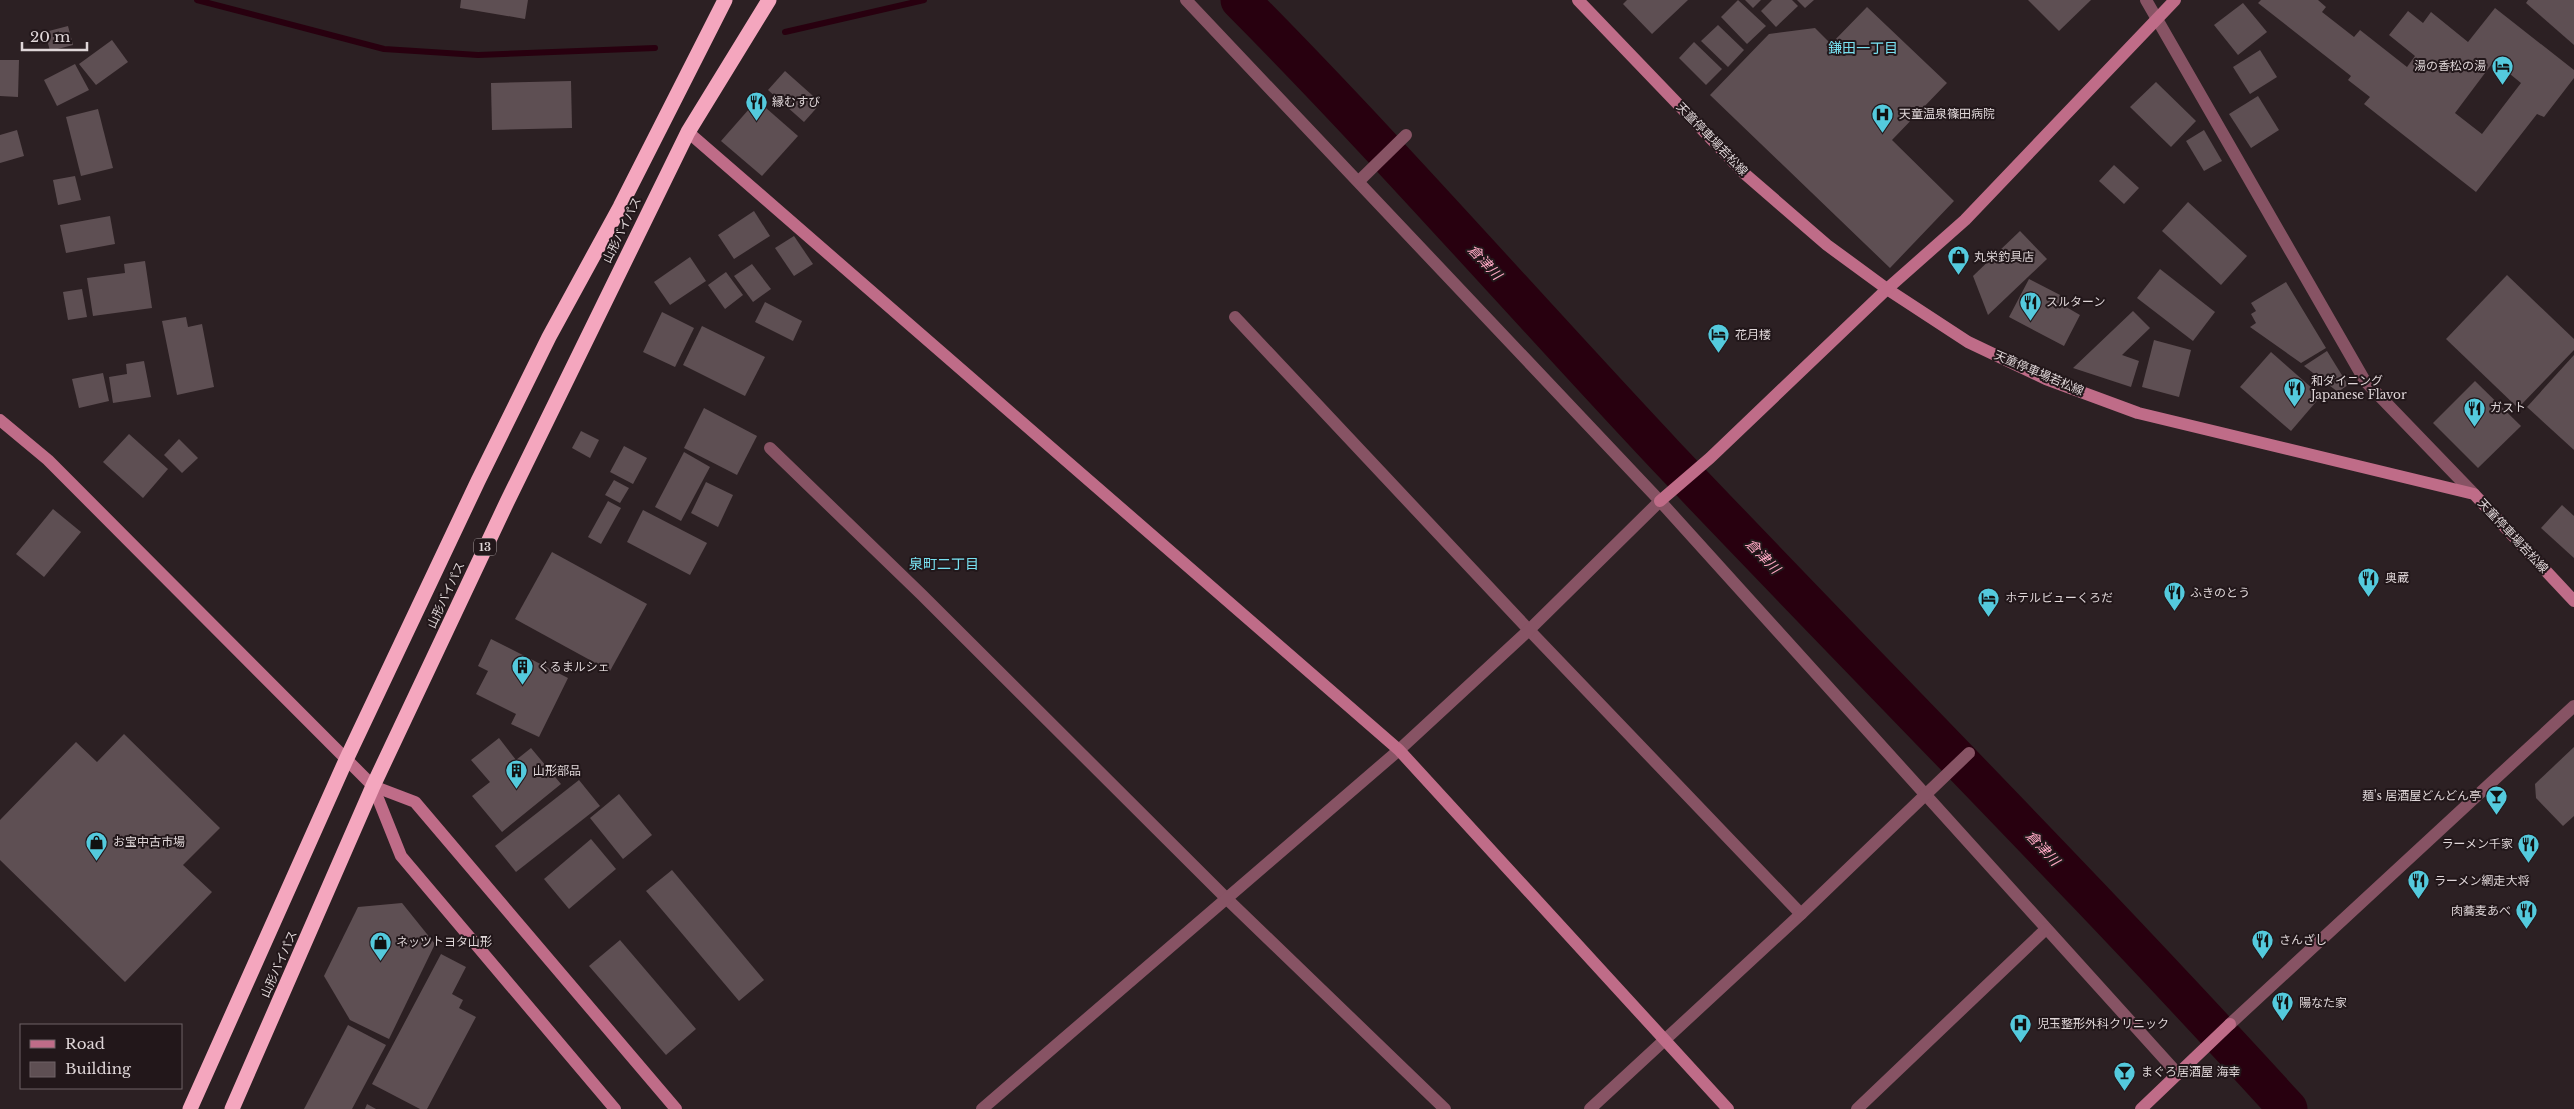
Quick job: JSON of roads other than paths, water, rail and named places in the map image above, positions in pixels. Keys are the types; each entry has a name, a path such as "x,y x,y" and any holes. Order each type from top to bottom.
{"highway":[{"name":"山形バイパス","path":"190,1109 346,760 549,337 620,207 725,0"},
{"name":"山形バイパス","path":"232,1109 373,786 506,502 688,132 770,0"}],"street":[{"name":"天童停車場若松線","path":"1578,0 1745,174 1827,245 1887,289 1968,342 2046,379 2138,413 2474,494 2574,601"},
{"path":"2146,0 2365,381 2474,494"},
{"path":"982,1109 1399,750 1529,630 1660,501 1710,458 1887,289 1965,220 2175,0"},
{"path":"1188,2 1363,176 1660,501 1929,791 2046,929 2183,1069"},
{"path":"688,132 1399,750 1728,1109"},
{"path":"1363,176 1403,138"},
{"path":"1235,317 1529,630 1801,914"},
{"path":"0,420 48,460 373,786 415,802 676,1109"},
{"path":"770,448 929,602 1226,898 1445,1109"},
{"path":"2141,1109 2230,1024 2574,706"},
{"path":"1590,1109 1801,914 1969,753"},
{"path":"373,786 401,856 615,1109"},
{"path":"1857,1109 2046,929"}],"waterway":[{"path":"197,0 384,49 478,55 655,48"},
{"path":"785,32 924,0"},
{"name":"倉津川","path":"1240,0 1401,168 1664,454 2134,943 2288,1109"}],"place":[{"name":"湯の香松の湯","path":"2502,85"},
{"name":"縁むすび","path":"756,121"},
{"name":"天童温泉篠田病院","path":"1883,133"},
{"name":"丸栄釣具店","path":"1958,276"},
{"name":"スルターン","path":"2030,321"},
{"name":"花月楼","path":"1719,354"},
{"name":"和ダイニング Japanese Flavor","path":"2295,407"},
{"name":"ガスト","path":"2474,427"},
{"name":"奥蔵","path":"2369,597"},
{"name":"ふきのとう","path":"2174,612"},
{"name":"ホテルビューくろだ","path":"1989,617"},
{"name":"くるまルシェ","path":"522,686"},
{"name":"山形部品","path":"517,790"},
{"name":"麺's 居酒屋どんどん亭","path":"2497,815"},
{"name":"お宝中古市場","path":"97,861"},
{"name":"ラーメン千家","path":"2529,863"},
{"name":"ラーメン網走大将","path":"2418,900"},
{"name":"肉蕎麦あべ","path":"2527,930"},
{"name":"さんざし","path":"2263,959"},
{"name":"ネッツトヨタ山形","path":"380,961"},
{"name":"陽なた家","path":"2283,1022"},
{"name":"児玉整形外科クリニック","path":"2021,1043"},
{"name":"まぐろ居酒屋 海幸","path":"2125,1091"}],"district":[{"name":"鎌田一丁目","path":"1863,48"},
{"name":"泉町二丁目","path":"944,564"}]}
